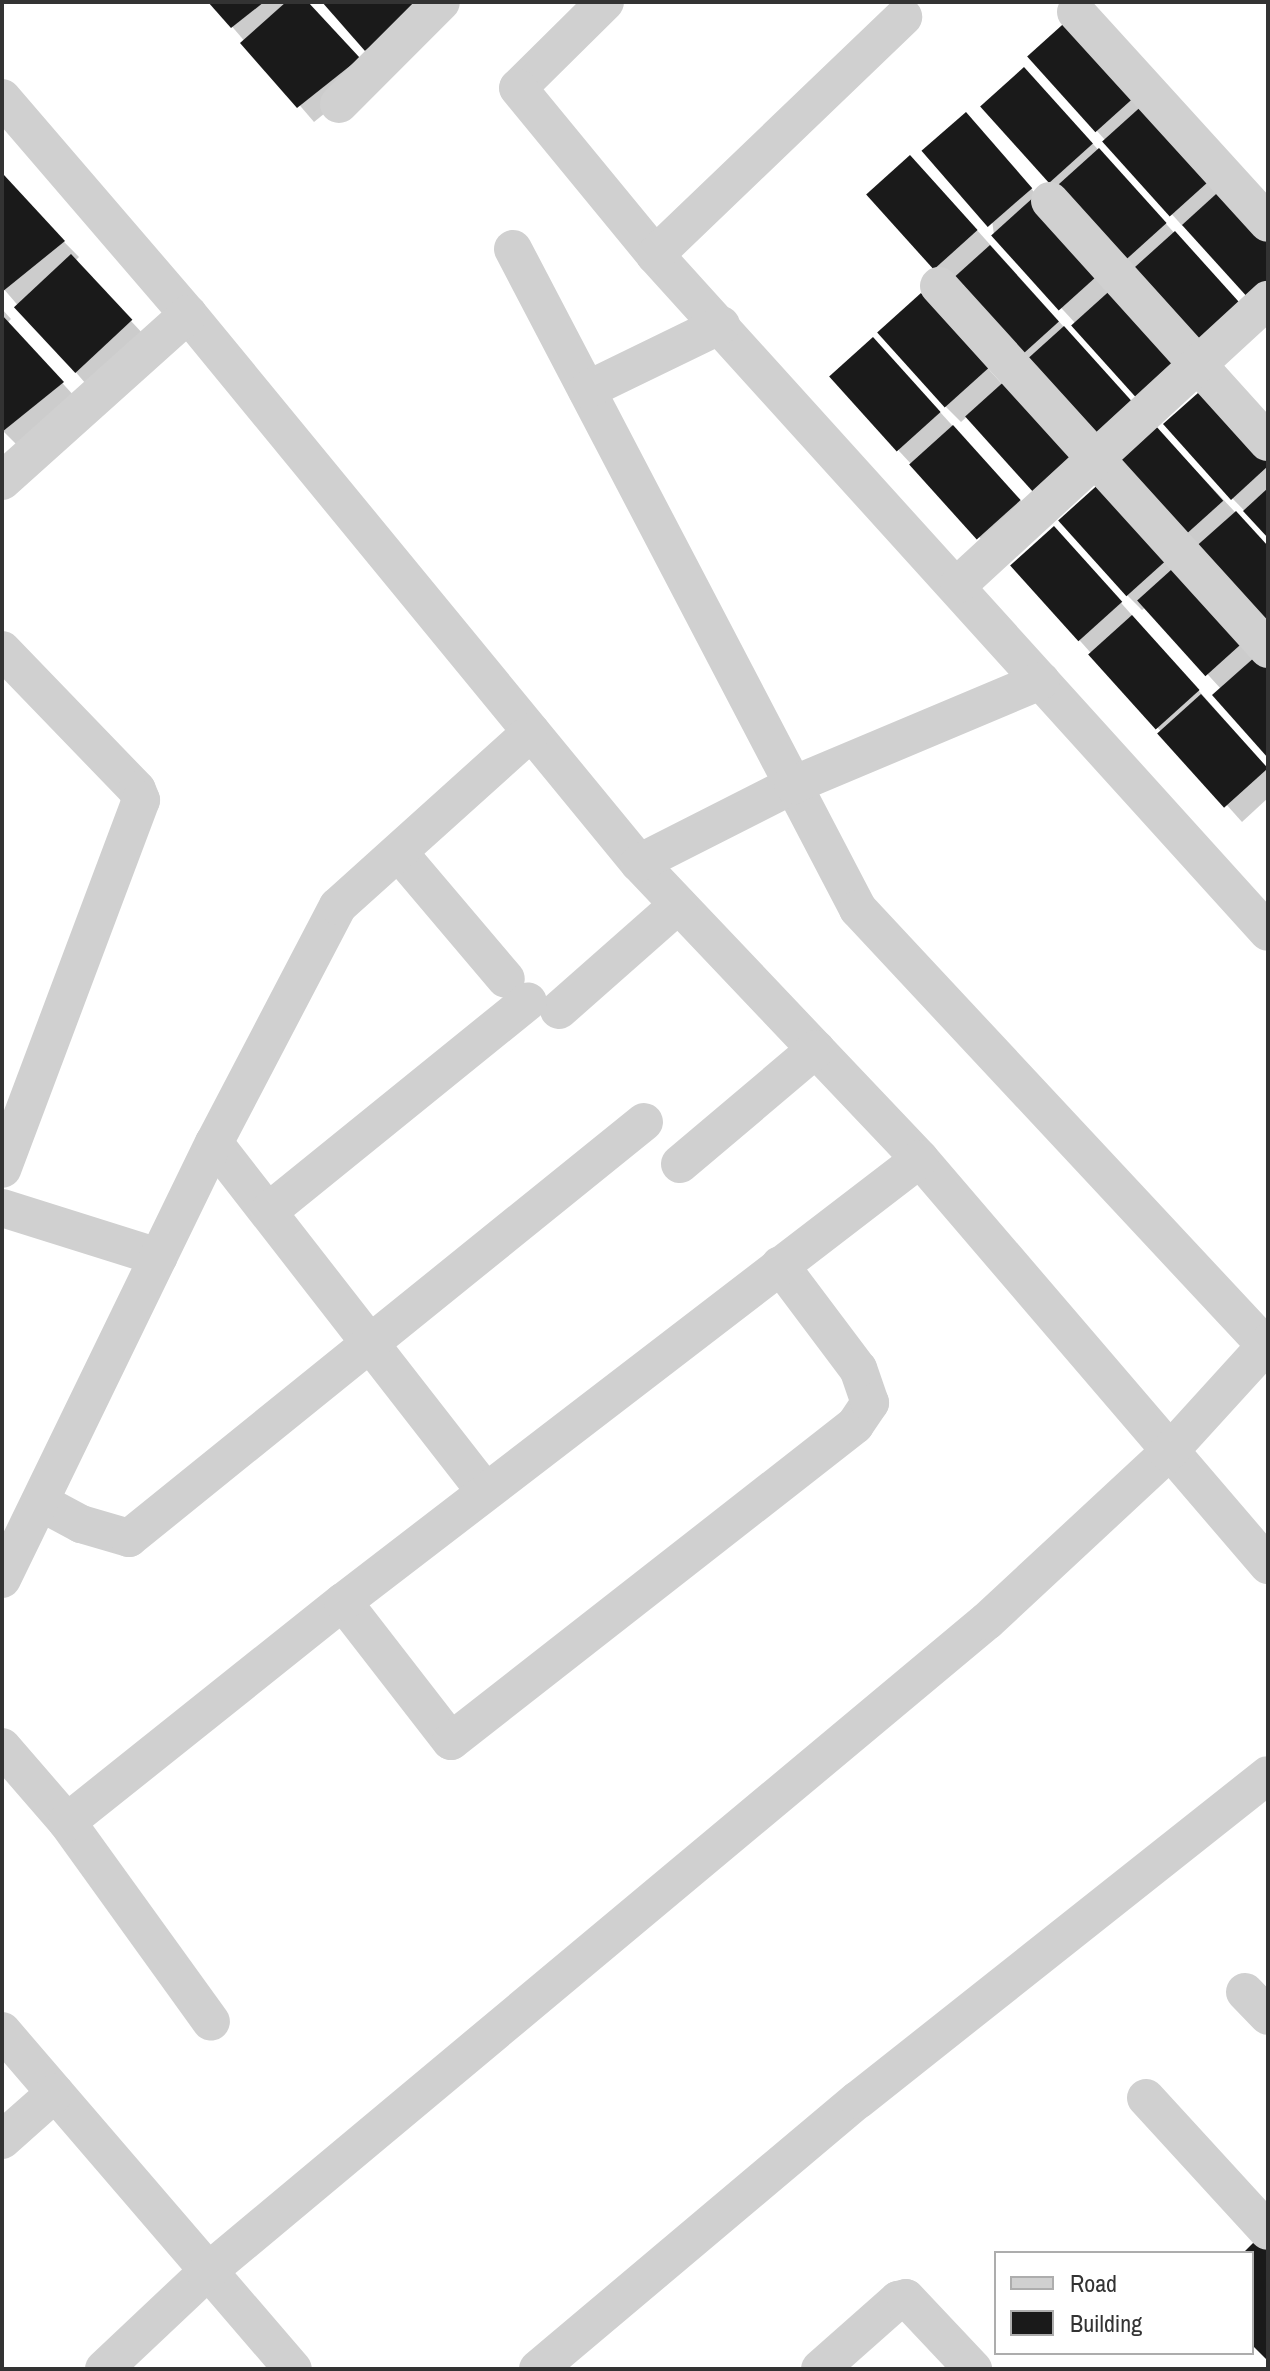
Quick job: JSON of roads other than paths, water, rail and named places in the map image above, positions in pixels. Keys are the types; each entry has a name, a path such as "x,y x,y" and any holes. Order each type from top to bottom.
{"street":[{"path":"339,104 441,2"},
{"path":"605,2 518,88 655,255 959,584 1041,681 1268,932"},
{"path":"1076,12 1268,223"},
{"path":"655,255 903,17"},
{"path":"10,123 188,314 639,863 920,1159 1168,1453 1268,1565"},
{"path":"1050,201 1268,442"},
{"path":"104,2369 206,2273 987,1621 1168,1453 1267,1345 858,909 513,249"},
{"path":"939,286 1268,649"},
{"path":"959,584 1268,300"},
{"path":"2,481 188,314"},
{"path":"587,390 721,325"},
{"path":"2,650 137,790 141,800 2,1169"},
{"path":"639,863 793,785 1041,681"},
{"path":"2,1579 214,1143 338,906 531,732"},
{"path":"399,853 531,997"},
{"path":"269,1211 531,997 678,905"},
{"path":"680,1164 816,1049"},
{"path":"40,1502 81,1524 129,1538 644,1122"},
{"path":"214,1143 486,1492"},
{"path":"67,1822 343,1602 920,1159"},
{"path":"2,1208 158,1257"},
{"path":"343,1602 451,1741 855,1425 870,1403 858,1369 780,1265"},
{"path":"4,1756 67,1822 211,2022"},
{"path":"538,2369 858,2100 1268,1775"},
{"path":"2,2031 206,2273 293,2369"},
{"path":"2,2140 55,2093"},
{"path":"1146,2098 1268,2231"},
{"path":"820,2369 898,2300 906,2298 973,2369"}]}
